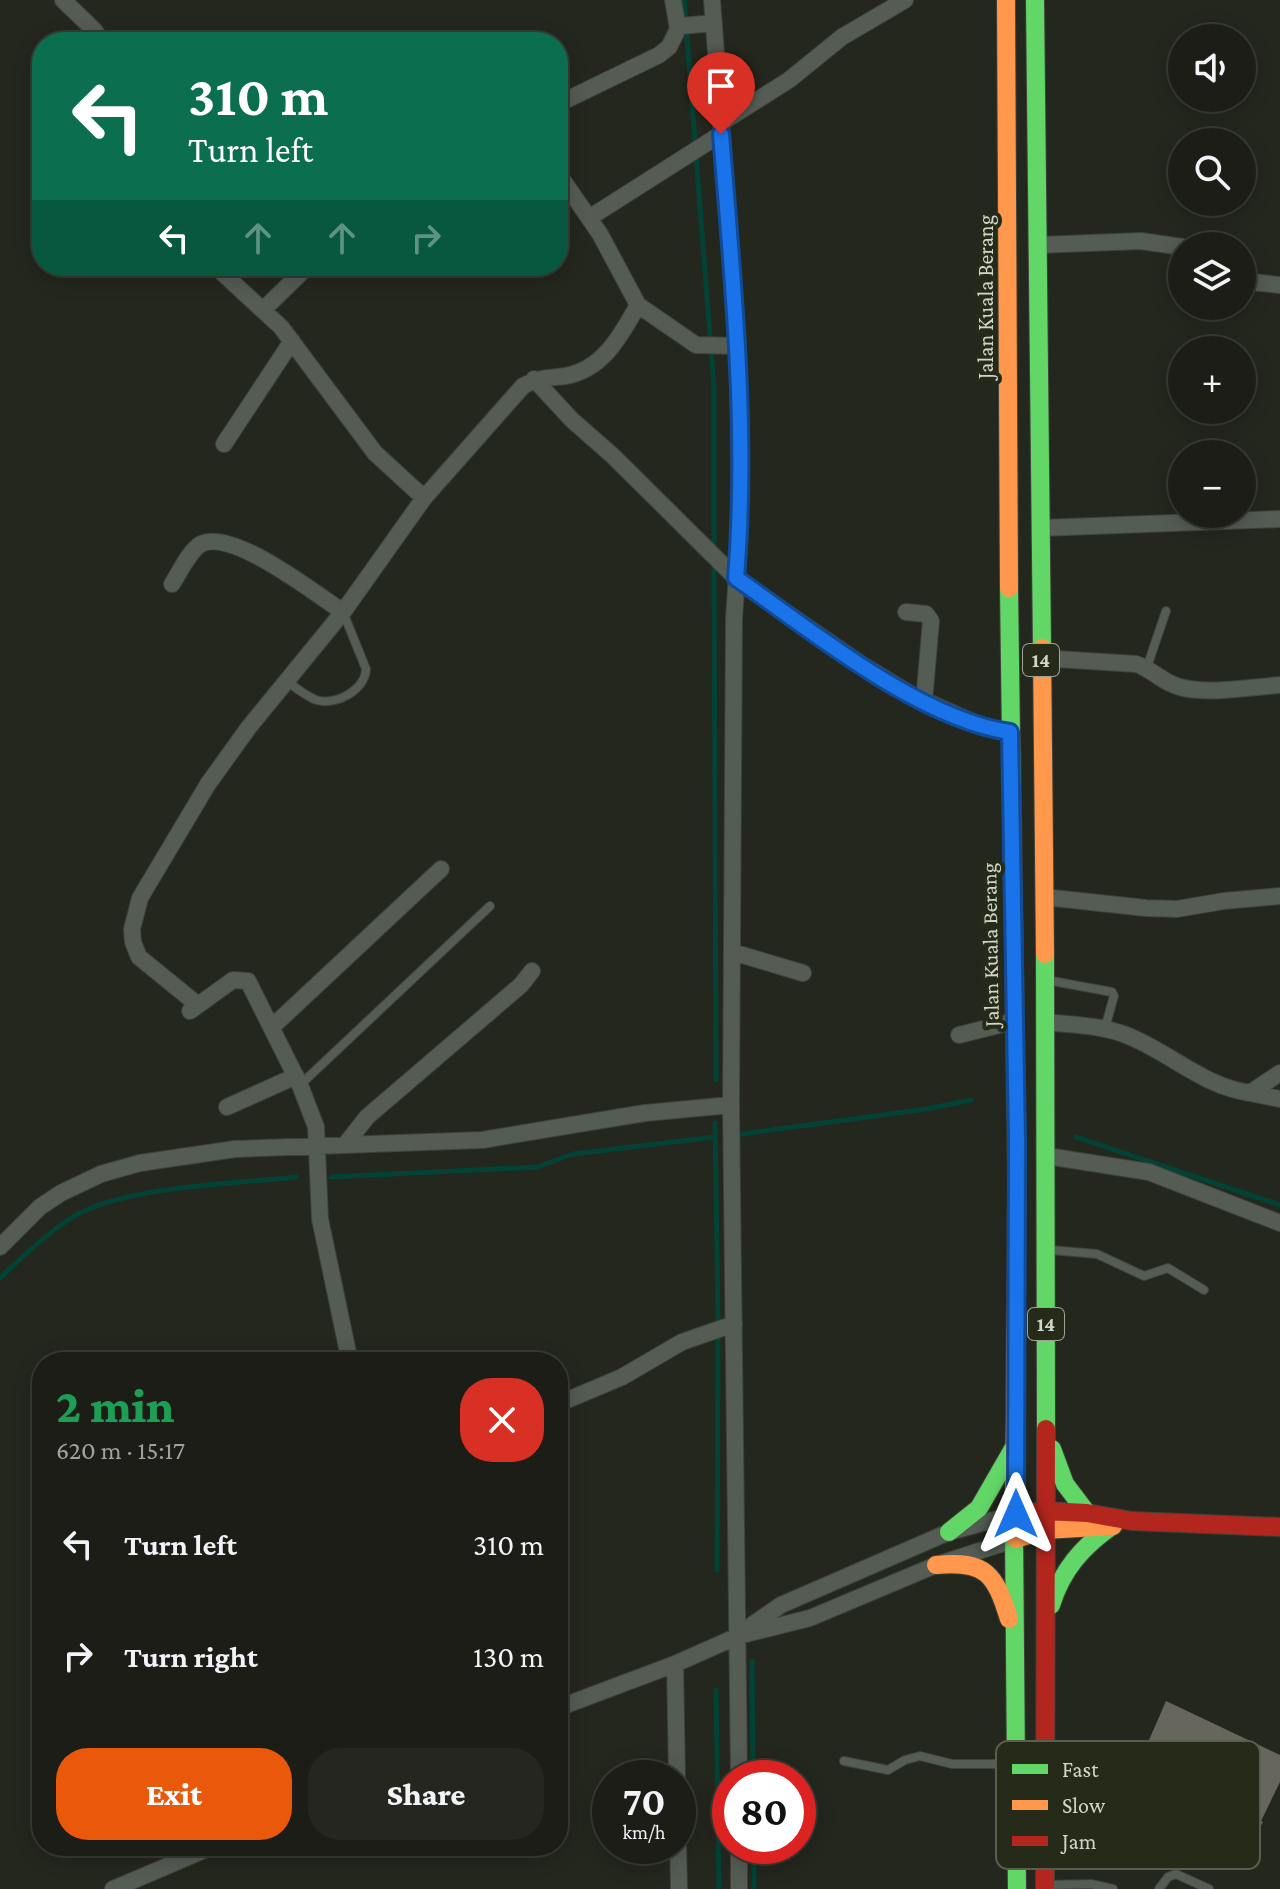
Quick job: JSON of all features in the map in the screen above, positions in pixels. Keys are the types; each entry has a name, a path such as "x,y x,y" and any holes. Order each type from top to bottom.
{"main road":[{"name":"Jalan Kuala Berang","path":"1006,0 1010,732 1015,1021 1015,1741"},
{"name":"14","path":"1035,0 1047,1156 1046,1741"},
{"path":"1009,252 1020,223 1024,218 1037,215"},
{"path":"1047,1421 1058,1469 1065,1484 1087,1513"},
{"path":"949,1532 979,1508 1017,1443"},
{"path":"1016,1514 1045,1511 1087,1513 1132,1521 1280,1527"},
{"path":"1016,1539 1045,1530 1112,1526 1132,1521"},
{"path":"1046,1622 1057,1586 1072,1559 1088,1542 1112,1526"},
{"path":"936,1565 960,1562 983,1568 997,1587 1013,1635"},
{"name":"Jalan Kuala Berang","path":"1017,1869 1017,1889"}],"street":[{"path":"63,0 96,32"},
{"path":"568,99 659,55 669,47 680,28 673,0"},
{"path":"712,0 709,24 732,347 740,528 733,575 731,1105 739,1760"},
{"path":"589,218 693,153 842,37 905,0"},
{"path":"680,28 709,24"},
{"path":"568,188 589,218 638,305 696,345 732,347"},
{"path":"1038,245 1141,241 1168,245"},
{"path":"226,276 264,309 292,341 375,453 424,498"},
{"path":"264,309 298,276"},
{"path":"1256,282 1280,285"},
{"path":"348,1352 320,1219 318,1146 312,1113 298,1080 252,986 241,979 227,984 194,1009 139,957 132,929 140,898 208,784 249,727 343,612 424,498 513,396 534,379 565,376 589,367 616,345 638,305"},
{"path":"224,444 292,341"},
{"path":"534,379 572,420 613,456 733,575 861,664 924,701 986,728 1010,732"},
{"path":"1041,528 1280,519"},
{"path":"172,584 195,548 214,539 222,540 267,562 343,612"},
{"path":"906,612 926,614 931,621 924,701"},
{"path":"1041,658 1147,667 1179,687 1199,690 1280,685"},
{"path":"272,1027 441,869"},
{"path":"1044,897 1177,909 1280,896"},
{"path":"732,952 803,973"},
{"path":"345,1145 367,1117 521,985 532,971"},
{"path":"959,1035 1015,1021"},
{"path":"1045,1022 1105,1028 1127,1035 1234,1091 1280,1099"},
{"path":"1250,1093 1280,1073"},
{"path":"227,1107 298,1080"},
{"path":"0,1247 40,1207 61,1193 80,1182 121,1167 235,1149 482,1140 645,1113 731,1105"},
{"path":"1047,1156 1149,1172 1280,1223"},
{"path":"568,1400 622,1377 682,1342 734,1324"},
{"path":"738,1636 781,1605 949,1532 1016,1514"},
{"path":"568,1704 675,1664 738,1636 810,1618 936,1565 1016,1539"},
{"path":"675,1664 677,1760"},
{"path":"113,1889 191,1856"},
{"path":"678,1864 679,1889"},
{"path":"739,1864 739,1889"}],"lane":[{"path":"1147,667 1166,611"},
{"path":"288,682 317,700 326,701 341,698 362,683 366,669 343,612"},
{"path":"298,1080 490,906"},
{"path":"1045,980 1112,992 1114,996 1105,1028"},
{"path":"1046,1250 1097,1254 1144,1276 1168,1268 1204,1290"},
{"path":"844,1761 888,1770 914,1756 952,1764 996,1764"},
{"path":"1159,1889 1172,1874 1209,1889"},
{"path":"1045,1887 1091,1884 1113,1889"}],"building":[{"path":"1166,1701 1250,1741 1149,1741"},
{"path":"1260,1746 1280,1755 1280,1782 1260,1828"}],"waterway":[{"path":"684,0 714,387 714,550"},
{"path":"714,564 716,1080"},
{"path":"742,1134 927,1109 971,1100"},
{"path":"715,1123 718,1320"},
{"path":"331,1177 537,1167 573,1154 715,1137"},
{"path":"1076,1137 1280,1205"},
{"path":"0,1278 52,1232 93,1207 179,1188 296,1177"},
{"path":"717,1570 718,1338"},
{"path":"752,1661 753,1760"},
{"path":"716,1690 719,1889"},
{"path":"754,1864 754,1889"}],"traffic: fast":[{"path":"1035,0 1042,648"},
{"path":"1009,588 1017,1183"},
{"path":"1045,954 1046,1429"},
{"path":"949,1532 979,1508 1013,1449"},
{"path":"1052,1449 1065,1484 1087,1513"},
{"path":"1051,1605 1074,1560 1112,1526"},
{"path":"1014,1532 1016,1741"},
{"path":"1017,1869 1017,1889"}],"traffic: slow":[{"path":"1006,0 1009,588"},
{"path":"1042,648 1045,954"},
{"path":"1014,1532 1017,1183"},
{"path":"1016,1539 1045,1530 1113,1526"},
{"path":"936,1565 967,1565 986,1573 999,1591 1009,1619"}],"traffic: jam":[{"path":"1045,1741 1046,1429"},
{"path":"1016,1514 1045,1511 1087,1513 1132,1521 1280,1527"},
{"path":"1045,1869 1045,1889"}],"route":[{"path":"721,134 738,346 740,528 736,578 861,664 912,695 986,728 1010,732 1017,1138 1016,1514"}]}
